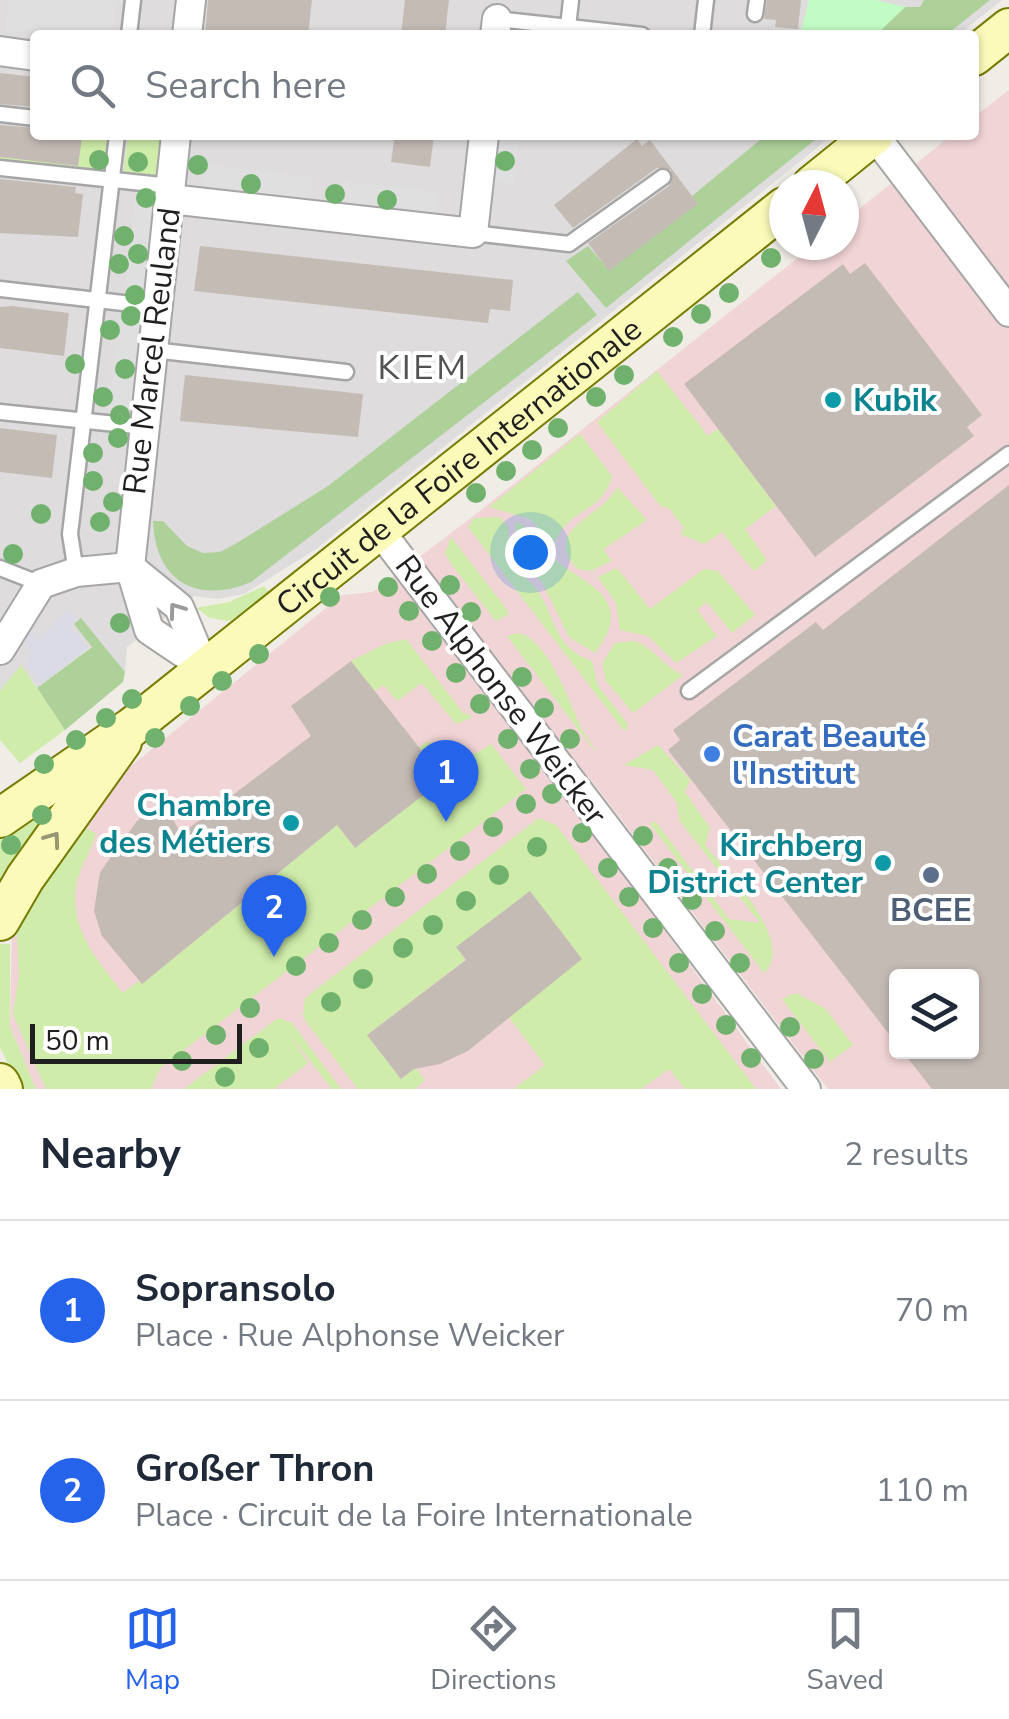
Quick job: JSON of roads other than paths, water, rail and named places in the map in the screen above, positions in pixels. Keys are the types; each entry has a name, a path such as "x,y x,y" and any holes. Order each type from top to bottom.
{"street":[{"path":"188,30 191,0"},
{"path":"979,52 1009,28"},
{"path":"0,52 30,55"},
{"name":"Rue Marcel Reuland","path":"130,568 175,140"},
{"path":"170,193 473,234 483,140"},
{"path":"831,170 868,140"},
{"path":"878,140 1009,312"},
{"name":"Circuit de la Foire Internationale","path":"0,818 132,727 769,219"},
{"name":"Rue Alphonse Weicker","path":"378,530 806,1089"},
{"path":"0,650 41,584 76,572 130,568 148,630 204,667"},
{"name":"Circuit de la Foire Internationale","path":"0,921 25,878 132,727"}],"lane":[{"path":"130,30 133,0"},
{"path":"568,27 571,0"},
{"path":"703,30 706,0"},
{"path":"496,27 596,30"},
{"path":"0,114 30,117"},
{"path":"76,572 70,534 116,140"},
{"path":"0,168 112,180 170,193"},
{"path":"473,234 569,244 663,176"},
{"path":"0,289 158,308"},
{"path":"154,350 346,372"},
{"path":"0,412 145,427"},
{"path":"689,691 1009,454"},
{"path":"0,568 41,584"}],"place":[{"name":"Kubik","path":"833,400"},
{"name":"Carat Beauté l'Institut","path":"712,754"},
{"name":"Sopransolo","path":"446,822"},
{"name":"Chambre des Métiers","path":"291,823"},
{"name":"Kirchberg District Center","path":"883,863"},
{"name":"BCEE","path":"931,875"},
{"name":"Großer Thron","path":"274,957"}],"district":[{"name":"KIEM","path":"423,367"}]}
